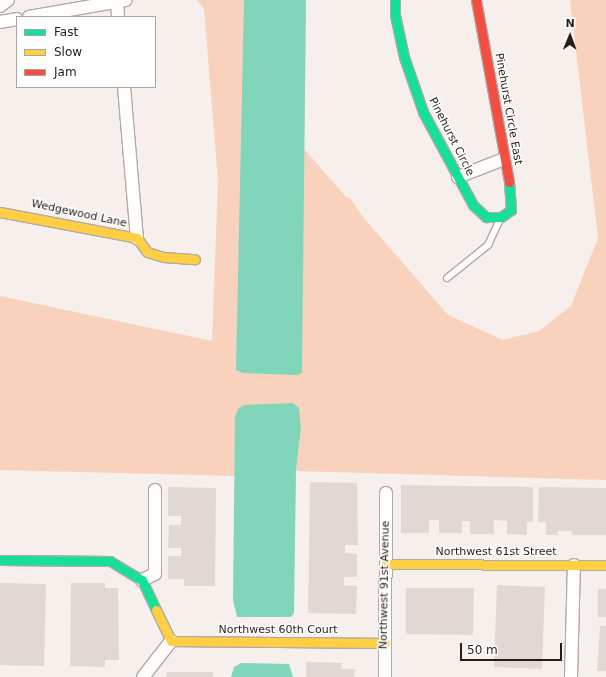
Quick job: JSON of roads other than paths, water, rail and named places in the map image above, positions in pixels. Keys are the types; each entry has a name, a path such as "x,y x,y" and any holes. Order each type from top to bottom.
{"street":[{"path":"0,6 8,0"},
{"name":"Pinehurst Circle","path":"395,0 396,16 404,57 424,112 474,205 486,217 501,217"},
{"name":"Pinehurst Circle East","path":"476,0 511,191 511,210 501,217"},
{"path":"33,16 89,3 121,1 118,16"},
{"path":"0,22 16,19"},
{"path":"124,88 137,238"},
{"path":"458,177 504,159"},
{"name":"Wedgewood Lane","path":"0,212 137,238 147,252 163,257 195,259"},
{"path":"142,580 156,574 155,490"},
{"name":"Northwest 91st Avenue","path":"385,677 386,493"},
{"path":"0,560 110,561 125,568 142,580 171,641 147,675"},
{"name":"Northwest 61st Street","path":"386,564 606,565"},
{"path":"571,677 574,565"},
{"name":"Northwest 60th Court","path":"171,641 384,643"}],"lane":[{"path":"447,278 488,245 501,217"}]}
